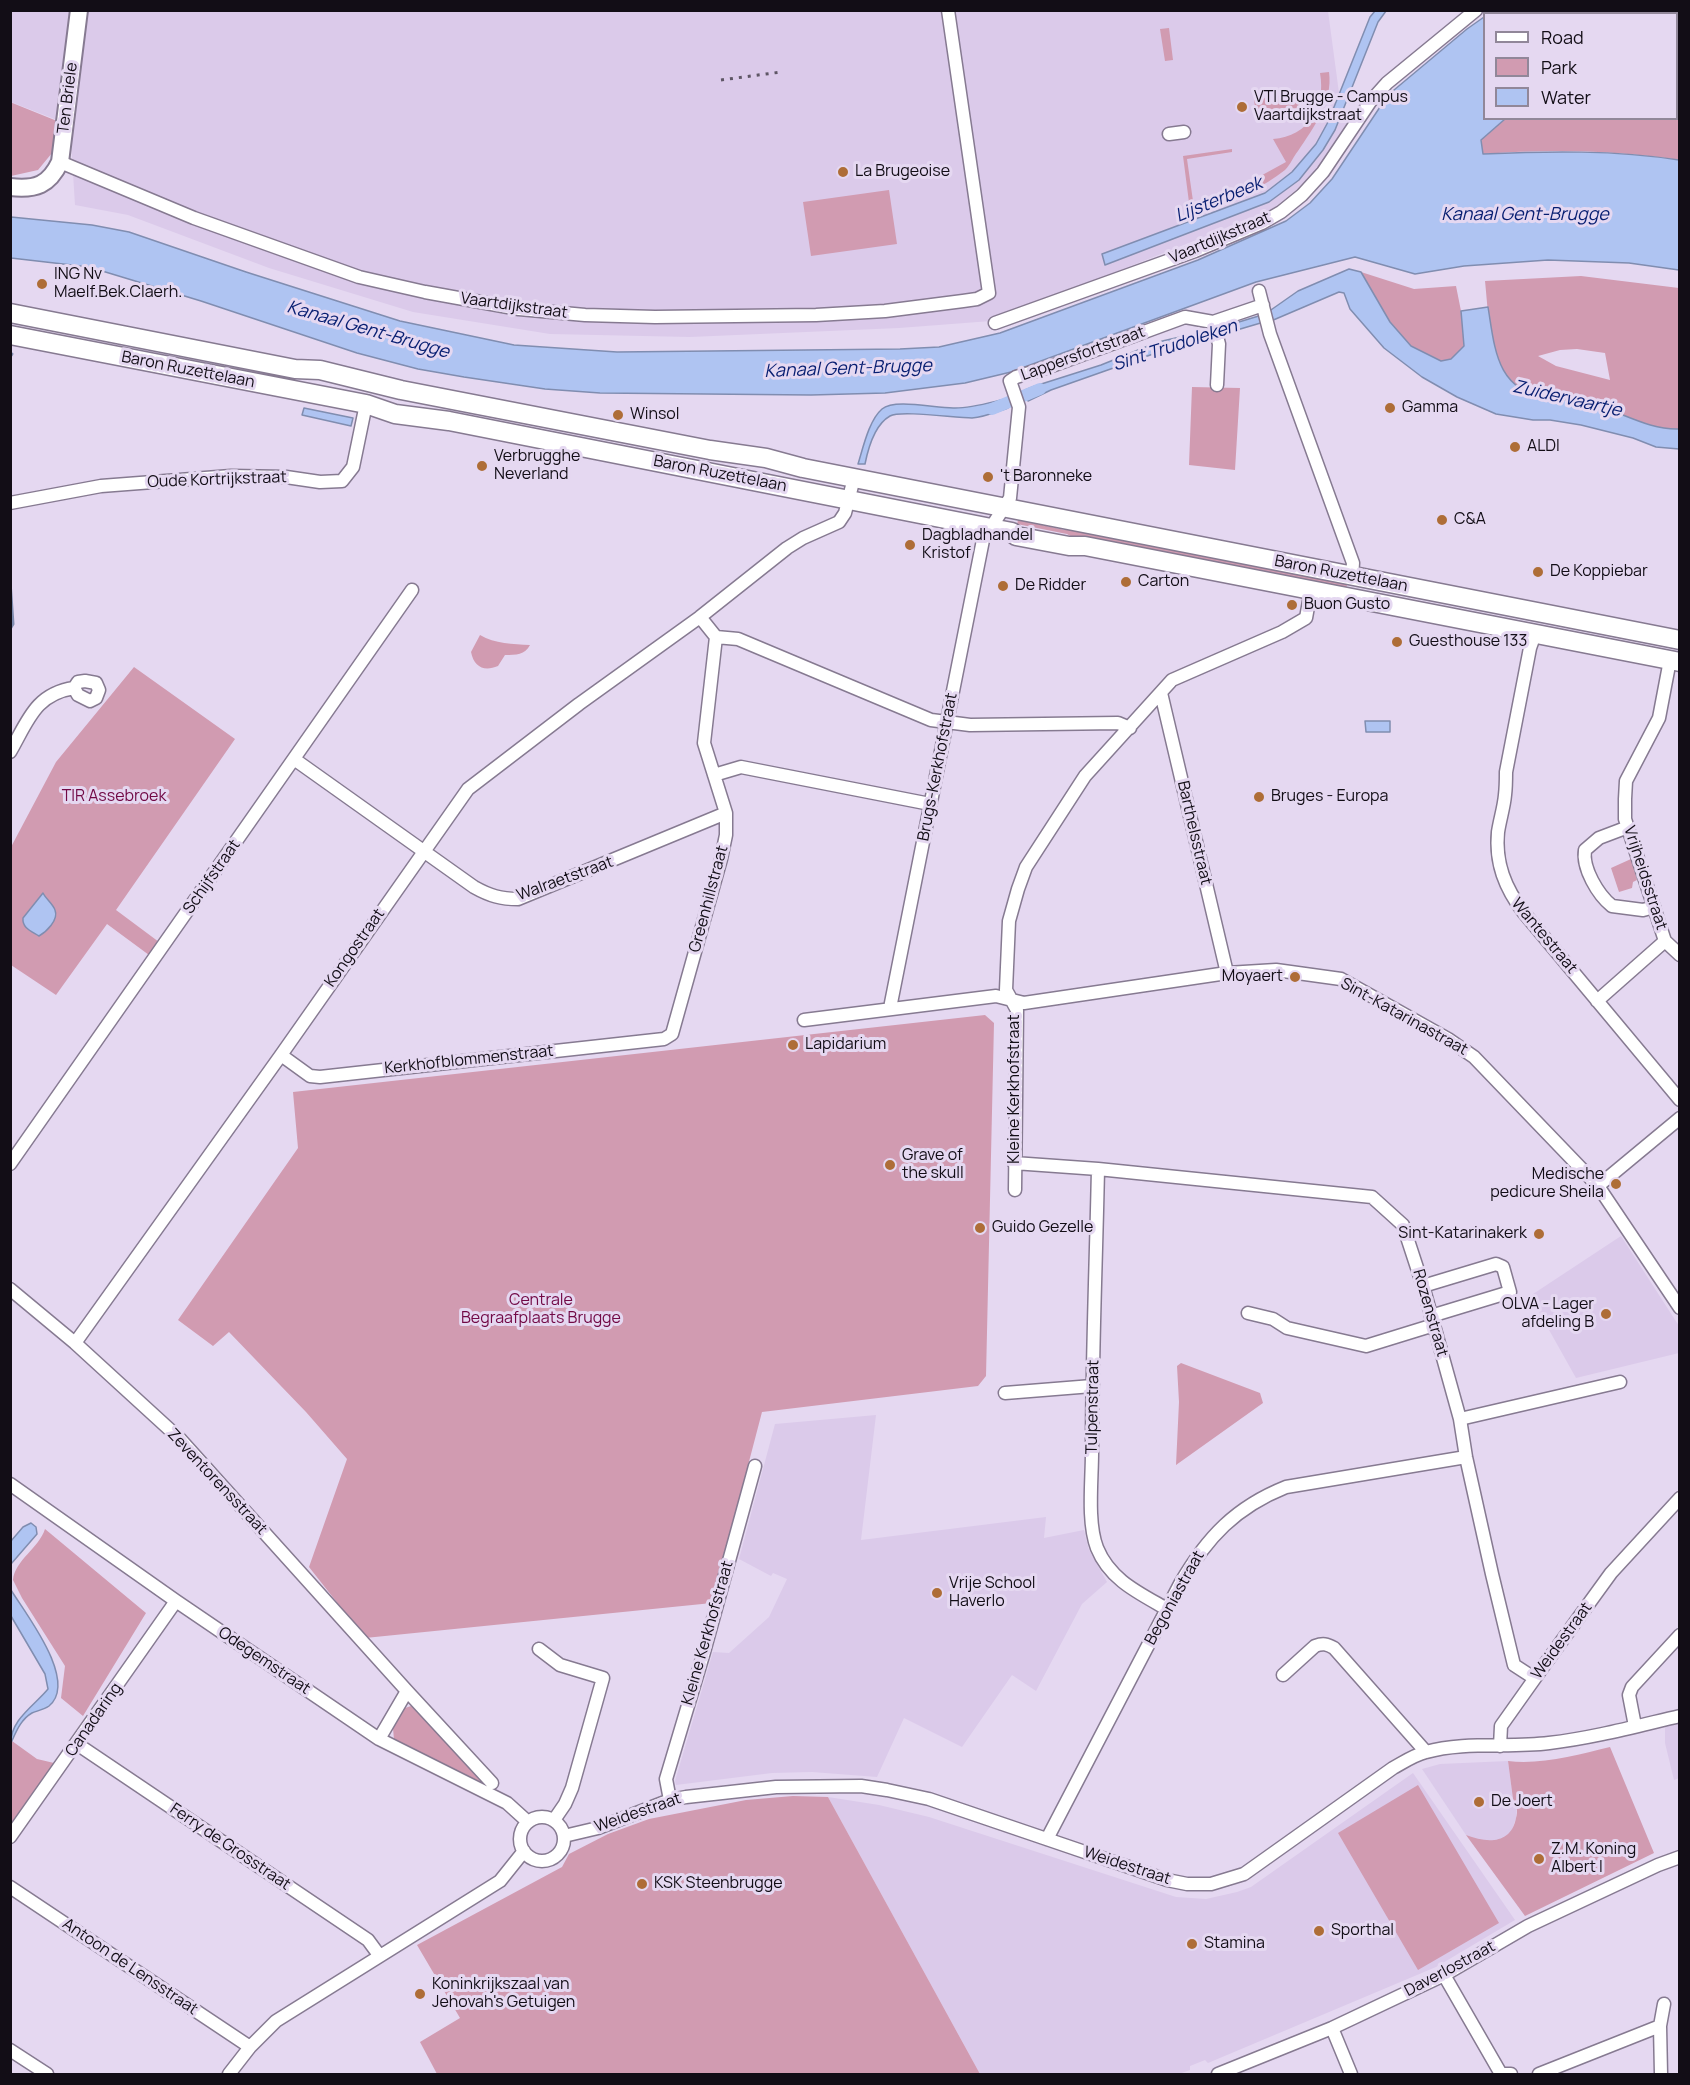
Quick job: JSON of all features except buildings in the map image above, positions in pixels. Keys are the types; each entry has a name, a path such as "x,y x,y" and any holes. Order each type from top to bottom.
{"main road":[{"name":"Baron Ruzettelaan","path":"10,313 295,369 320,381 350,387 377,385 710,450 734,462 765,468 794,466 1672,638"},
{"name":"Baron Ruzettelaan","path":"10,335 366,404 395,414 449,421 1012,532 1016,536 1069,546 1085,546 1675,661"},
{"path":"1538,635 1545,622 1555,616"},
{"path":"1672,638 1675,661"}],"street":[{"name":"Ten Briele","path":"10,187 35,187 48,181 54,175 60,162 79,10"},
{"name":"Vaartdijkstraat","path":"60,162 194,218 359,277 424,292 519,309 585,315 655,317 816,315 885,311 977,299 989,293 948,10"},
{"name":"Vaartdijkstraat","path":"995,323 1201,248 1262,223 1281,212 1302,195 1323,172 1370,102 1387,83 1476,10"},
{"path":"1169,134 1184,132"},
{"path":"1259,291 1270,333 1353,563 1352,576"},
{"path":"1217,385 1220,344 1215,329 1265,313"},
{"name":"Lappersfortstraat","path":"1003,508 1010,498 1017,401 1010,381 1185,317 1215,329"},
{"name":"Oude Kortrijkstraat","path":"13,503 102,486 231,476 342,481 353,467 366,404"},
{"path":"790,488 798,486 803,479 801,471 794,466"},
{"path":"854,478 849,500 839,522 787,548 700,617 716,637 738,639 931,720 970,725 1118,723 1130,728"},
{"path":"991,528 1003,508"},
{"name":"Brugs-Kerkhofstraat","path":"890,1008 983,540 991,528"},
{"name":"Schijfstraat","path":"10,1164 412,590"},
{"name":"Kleine Kerkhofstraat","path":"1015,1190 1017,1010 1006,990 1009,921 1026,867 1085,776 1172,680 1282,632 1306,618 1311,590"},
{"name":"Kongostraat","path":"75,1343 468,789 579,704 700,617"},
{"name":"Wantestraat","path":"1538,635 1530,648 1506,772 1506,793 1498,833 1501,875 1517,904 1680,1100"},
{"name":"Greenhillstraat","path":"664,1039 672,1034 675,1027 726,835 726,813 704,743 716,637"},
{"name":"Vrijheidsstraat","path":"1675,661 1659,718 1626,781 1625,819 1665,941 1680,955"},
{"path":"10,752 40,702 60,690 74,688"},
{"name":"Barthelsstraat","path":"1161,693 1227,973"},
{"name":"Walraetstraat","path":"294,759 490,896 502,899 518,899 726,813"},
{"path":"714,775 741,767 930,804"},
{"path":"1628,827 1599,838 1588,846 1584,855 1589,872 1594,886 1612,906 1643,910 1654,907"},
{"path":"1597,1001 1665,941"},
{"name":"Sint-Katarinastraat","path":"1011,1000 1024,1003 1227,973 1276,970 1341,979 1448,1039 1474,1057 1598,1186 1680,1308"},
{"path":"804,1020 996,996 1011,1000"},
{"name":"Kerkhofblommenstraat","path":"281,1055 310,1076 320,1077 664,1039"},
{"path":"1598,1186 1680,1118"},
{"name":"Rozenstraat","path":"1014,1163 1098,1169 1372,1197 1404,1225 1460,1419 1466,1457 1514,1665 1534,1678"},
{"name":"Tulpenstraat","path":"1098,1169 1092,1386 1092,1524 1096,1546 1107,1567 1119,1580 1167,1609"},
{"path":"1248,1313 1273,1319 1287,1328 1366,1346 1510,1292 1503,1267 1496,1264 1423,1286"},
{"name":"Zeventorensstraat","path":"10,1289 75,1343 180,1439 492,1783"},
{"path":"1460,1419 1620,1382"},
{"path":"1005,1393 1092,1386"},
{"name":"Begoniastraat","path":"1047,1839 1194,1559 1219,1529 1239,1512 1269,1494 1286,1487 1466,1457"},
{"name":"Kleine Kerkhofstraat","path":"670,1800 666,1779 704,1652 755,1466"},
{"name":"Odegemstraat","path":"10,1484 176,1601 379,1739 507,1803 528,1822"},
{"name":"Weidestraat","path":"564,1836 598,1828 670,1800 686,1797 776,1787 861,1786 929,1799 1167,1880 1187,1884 1211,1884 1244,1874 1411,1757 1449,1748 1500,1746 1501,1726 1534,1678 1611,1574 1680,1498"},
{"name":"Canadaring","path":"10,1837 176,1601"},
{"path":"1635,1726 1629,1695 1632,1687 1680,1635"},
{"path":"1283,1675 1315,1646 1322,1643 1334,1648 1426,1752"},
{"path":"539,1649 560,1665 603,1678 572,1788 554,1820"},
{"path":"379,1739 407,1691"},
{"path":"1500,1746 1568,1741 1680,1716"},
{"name":"Ferry de Grosstraat","path":"77,1744 368,1940 379,1955"},
{"path":"547,1817 554,1820 562,1828 564,1836 560,1852 550,1859 538,1861 531,1858 524,1851 520,1838 523,1828 536,1818 547,1817"},
{"path":"229,2074 250,2047 276,2021 500,1881 524,1851"},
{"name":"Daverlostraat","path":"1218,2074 1332,2028 1444,1975 1528,1926 1658,1865 1680,1857"},
{"name":"Antoon de Lensstraat","path":"10,1887 250,2047"},
{"path":"1444,1975 1502,2074 1511,2074"},
{"path":"1661,2074 1660,2026 1664,2004"},
{"path":"1539,2074 1660,2026"},
{"path":"1332,2028 1351,2074"},
{"path":"10,2050 47,2074"}],"shaded area":[{"path":"10,11 1328,11 1339,93 1348,121 1312,177 1270,211 991,321 899,328 690,337 550,334 413,312 269,268 128,215 75,205 70,125 11,102"},
{"name":"OLVA - Lager afdeling B","path":"1621,1236 1679,1326 1679,1353 1576,1378 1530,1296"},
{"name":"Vrije School Haverlo","path":"876,1415 861,1540 1046,1517 1044,1538 1084,1530 1089,1550 1107,1582 1082,1604 1036,1691 1012,1675 962,1747 904,1718 877,1777 812,1772 772,1773 676,1785 675,1781 713,1652 729,1653 769,1617 787,1579 773,1573 771,1576 739,1559 775,1424"},
{"path":"1679,1723 1679,1778 1674,1780 1665,1743 1665,1726"},
{"name":"De Joert","path":"1508,1761 1513,1799 1517,1804 1516,1818 1511,1833 1495,1841 1477,1840 1466,1835 1422,1769 1440,1764"},
{"name":"Stamina","path":"1413,1773 1515,1920 1436,1967 1208,2063 1205,2060 1190,2066 1190,2070 1179,2074 980,2074 828,1797 879,1805 929,1817 1176,1897 1206,1899 1251,1887"}],"green space":[{"path":"1604,10 1679,11 1679,160 1581,151 1483,154 1481,140 1504,120 1678,120 1678,12 1600,12"},
{"path":"1169,28 1173,60 1165,61 1160,29"},
{"path":"1329,72 1328,94 1321,114 1287,168 1259,187 1212,210 1210,206 1214,203 1247,184 1249,187 1256,183 1255,179 1286,162 1273,139 1286,137 1296,132 1312,118 1320,97 1320,73"},
{"path":"1302,92 1305,115 1257,121 1254,100"},
{"path":"10,102 57,121 52,153 38,170 11,176"},
{"path":"1232,149 1232,152 1187,159 1194,208 1190,210 1183,156"},
{"path":"889,190 897,244 811,256 803,202"},
{"path":"1361,272 1414,289 1456,286 1464,346 1451,359 1441,361 1411,346 1390,322"},
{"path":"1581,276 1679,288 1679,429 1657,427 1604,407 1578,401 1541,397 1519,388 1508,377 1494,347 1485,281","holes":["1577,349 1605,353 1610,380 1556,366 1538,356 1560,350"]},
{"path":"1192,387 1240,388 1235,470 1189,465"},
{"path":"1018,520 1065,530 1070,526 1348,582 1345,591 1072,537 1017,524"},
{"path":"480,635 498,642 530,645 523,653 505,655 498,666 484,668 477,665 471,652"},
{"name":"TIR Assebroek","path":"134,667 235,739 116,910 159,942 149,955 107,924 56,995 11,965 11,847 56,762"},
{"path":"1631,859 1637,880 1633,882 1632,888 1619,892 1611,868"},
{"name":"Centrale Begraafplaats Brugge","path":"985,1015 994,1023 986,1376 978,1386 762,1412 712,1603 365,1638 309,1567 347,1459 306,1412 229,1332 213,1346 178,1320 298,1148 293,1092"},
{"path":"1181,1363 1260,1393 1263,1403 1176,1465 1179,1402 1177,1366"},
{"path":"45,1529 146,1613 83,1716 61,1698 65,1666 13,1580 18,1566 38,1542"},
{"path":"411,1706 417,1708 482,1783 394,1740 393,1728 405,1708"},
{"path":"12,1741 37,1759 54,1763 11,1825"},
{"path":"1610,1747 1654,1853 1525,1916 1466,1835 1482,1840 1497,1840 1509,1833 1513,1827 1517,1810 1513,1799 1508,1761 1533,1762"},
{"path":"1418,1785 1499,1923 1418,1970 1338,1833"},
{"path":"793,1796 828,1797 980,2074 437,2074 420,2042 460,2018 417,1945 562,1867 569,1854 608,1834 649,1819 746,1800"}],"water":[{"path":"1494,10 1604,10 1602,12 1491,12"},
{"path":"1375,11 1386,11 1378,22 1335,130 1323,150 1299,180 1269,202 1105,265 1102,254 1265,193 1292,172 1316,144 1328,122 1370,17"},
{"name":"Kanaal Gent-Brugge","path":"1483,18 1483,120 1504,120 1481,140 1483,154 1581,152 1630,154 1679,160 1679,270 1629,263 1548,260 1464,266 1415,274 1355,257 1256,282 1011,372 965,383 885,393 811,395 600,393 545,389 464,377 418,369 357,353 201,301 89,267 11,258 11,217 92,225 129,232 400,321 514,345 617,352 939,347 1000,333 1198,260 1286,221 1310,203 1332,179 1382,104 1394,90"},
{"path":"1349,269 1361,272 1390,322 1411,346 1441,361 1451,359 1464,346 1461,311 1488,307 1496,352 1508,377 1517,386 1530,394 1586,402 1646,424 1679,429 1679,449 1656,447 1633,438 1581,425 1496,414 1457,397 1422,377 1384,348 1350,309 1344,293 1339,292 1271,321 1268,312 1298,291"},
{"path":"1262,315 1264,322 1220,335 1219,328"},
{"path":"1211,330 1212,337 1209,339 1156,353 1051,390 1028,401 1025,390 1035,386 1101,365 1158,342"},
{"path":"1005,399 1008,408 972,418 905,414 890,416 876,431 865,464 858,464 873,420 882,409 888,406 906,404 961,408"},
{"path":"304,408 353,418 351,426 302,415"},
{"path":"1365,721 1390,721 1390,732 1366,732"},
{"path":"43,893 56,914 51,925 39,936 26,927 23,918"},
{"path":"31,1523 36,1527 37,1534 11,1564 11,1541 23,1527"},
{"path":"11,1590 46,1647 54,1664 58,1681 57,1695 49,1706 32,1713 25,1719 11,1743 19,1720 48,1689 45,1674 11,1616"}],"waterway":[{"name":"Sint Trudoleken","path":"992,409 1040,389"},
{"path":"10,512 10,564"},
{"path":"10,581 13,624 10,629"}],"railway":[{"path":"721,80 781,72"}],"place":[{"name":"VTI Brugge - Campus Vaartdijkstraat","path":"1242,107"},
{"name":"La Brugeoise","path":"843,172"},
{"name":"ING Nv Maelf.Bek.Claerh.","path":"42,284"},
{"name":"Gamma","path":"1390,408"},
{"name":"Winsol","path":"618,415"},
{"name":"ALDI","path":"1515,447"},
{"name":"Verbrugghe Neverland","path":"482,466"},
{"name":"'t Baronneke","path":"988,477"},
{"name":"C&A","path":"1442,520"},
{"name":"Dagbladhandel Kristof","path":"910,545"},
{"name":"De Koppiebar","path":"1538,572"},
{"name":"Carton","path":"1126,582"},
{"name":"De Ridder","path":"1003,586"},
{"name":"Buon Gusto","path":"1292,605"},
{"name":"Guesthouse 133","path":"1397,642"},
{"name":"Bruges - Europa","path":"1259,797"},
{"name":"Moyaert","path":"1295,977"},
{"name":"Lapidarium","path":"793,1045"},
{"name":"Grave of the skull","path":"890,1165"},
{"name":"Medische pedicure Sheila","path":"1616,1184"},
{"name":"Guido Gezelle","path":"980,1228"},
{"name":"Sint-Katarinakerk","path":"1539,1234"},
{"name":"OLVA - Lager afdeling B","path":"1606,1314"},
{"name":"Vrije School Haverlo","path":"937,1593"},
{"name":"De Joert","path":"1479,1802"},
{"name":"Z.M. Koning Albert I","path":"1539,1859"},
{"name":"KSK Steenbrugge","path":"642,1884"},
{"name":"Sporthal","path":"1319,1931"},
{"name":"Stamina","path":"1192,1944"},
{"name":"Koninkrijkszaal van Jehovah's Getuigen","path":"420,1994"}],"water label":[{"name":"Lijsterbeek","path":"1219,200"},
{"name":"Zuidervaartje","path":"1567,399"}]}
